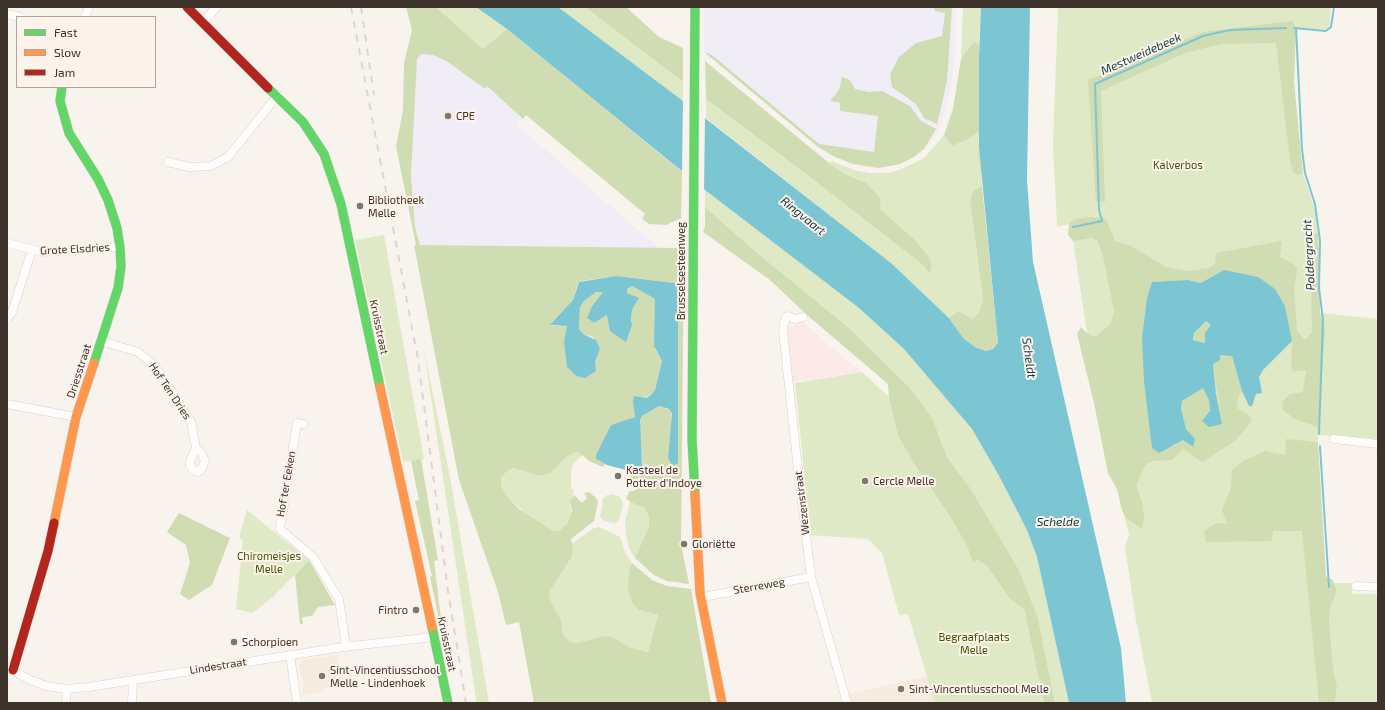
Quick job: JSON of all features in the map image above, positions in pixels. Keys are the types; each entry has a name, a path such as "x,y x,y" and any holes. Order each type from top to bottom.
{"street":[{"name":"Kruisstraat","path":"188,7 278,95 303,122 324,154 340,204 448,703"},
{"path":"204,22 217,7"},
{"name":"Brusselsesteenweg","path":"695,7 692,439 699,586 706,627 709,634"},
{"name":"Driesstraat","path":"10,668 48,551 76,417 118,288 120,246 115,221 104,189 69,133 60,101 62,88"},
{"path":"168,162 188,167 211,166 228,157 278,95"},
{"name":"Grote Elsdries","path":"7,243 32,250 55,252 120,246"},
{"path":"7,319 12,312 32,250"},
{"name":"Wezenstraat","path":"803,317 796,319 787,316 783,331 811,577 847,703"},
{"name":"Hof Ten Dries","path":"102,341 138,352 155,366 191,422 195,434 196,448"},
{"path":"7,404 76,417"},
{"name":"Hof ter Eeken","path":"303,424 297,423 280,529 313,557 339,599 346,647"},
{"path":"1334,439 1378,444"},
{"name":"Brusselsesteenweg","path":"697,536 700,541 708,596 709,634 722,703"},
{"name":"Sterreweg","path":"708,596 811,577"},
{"path":"1356,586 1378,587"},
{"name":"Lindestraat","path":"10,668 28,679 46,686 67,689 133,681 181,672 346,647 433,637"},
{"path":"290,655 297,703"},
{"path":"132,703 133,681"},
{"path":"66,703 67,689"}],"shaded area":[{"path":"703,7 956,7 956,53 951,88 939,130 932,141 924,149 914,157 900,164 879,168 868,167 853,164 835,157 818,147 704,52"},
{"path":"421,54 433,55 448,62 485,89 487,86 523,119 517,125 659,248 420,245 415,227 411,175 415,74 417,59"},
{"path":"802,322 862,372 791,382 787,331 796,323"},
{"name":"Sint-Vincentiusschool Melle - Lindenhoek","path":"338,655 342,686 325,688 321,692 303,695 303,679 299,667 302,660"},
{"name":"Sint-Vincentiusschool Melle","path":"927,676 935,703 851,703 848,694"}],"green space":[{"path":"406,7 436,7 483,49 507,29 682,172 681,218 666,225 649,224 642,219 645,214 526,115 523,119 487,86 485,89 448,62 433,55 421,54 417,59 411,175 415,227 420,245 679,248 679,251 684,253 681,544 689,584 667,581 654,575 635,558 649,526 649,517 645,508 630,502 626,498 630,491 634,491 639,487 633,479 628,484 631,471 641,474 643,467 639,427 642,416 659,406 670,410 672,418 668,458 678,440 678,285 675,283 616,276 581,281 578,283 573,300 551,326 567,326 569,370 576,376 595,362 600,349 593,337 583,334 579,329 580,307 584,301 596,292 603,292 592,306 588,319 594,323 607,315 608,318 632,323 632,310 638,300 627,293 627,289 632,286 655,299 655,349 662,361 655,390 651,395 633,402 636,415 633,418 611,425 596,459 605,464 603,467 589,461 578,451 566,457 551,473 540,476 513,468 506,472 501,478 501,486 506,495 519,509 553,531 559,531 568,523 572,511 570,501 574,495 582,503 587,498 584,493 589,492 598,502 594,521 571,539 573,551 571,558 549,592 550,600 561,620 563,634 570,642 576,643 605,636 613,637 629,647 648,652 658,615 639,610 634,606 628,590 629,570 632,563 652,580 667,586 691,589 711,703 534,703 519,622 506,625 498,592 459,480 414,245 416,245 396,146 403,110 404,63 412,30"},
{"path":"436,7 476,7 507,29 483,49"},
{"path":"558,7 585,7 683,82 683,101"},
{"path":"585,7 626,7 659,37 683,48 683,82"},
{"path":"933,7 952,7 947,81 937,124 924,118 916,104 892,87 890,74 899,57 916,43 942,36 945,13 935,11"},
{"path":"963,7 981,7 979,45 974,43 961,59"},
{"name":"Kalverbos","path":"1058,7 1331,7 1329,30 1296,28 1294,82 1299,146 1303,174 1316,212 1320,270 1320,313 1378,319 1378,439 1318,435 1318,442 1309,441 1326,703 1152,703 1135,615 1125,546 1129,534 1117,489 1087,333 1073,241 1069,224 1057,227 1053,144"},
{"path":"1292,21 1296,28 1294,82 1303,174 1297,175 1293,172 1290,160 1276,43 1221,44 1185,53 1101,91 1105,202 1096,201 1088,80 1203,32"},
{"path":"974,42 979,45 979,132 952,146 944,135 953,109 961,59"},
{"path":"704,52 712,55 819,144 874,152 878,116 840,111 840,103 830,101 839,90 842,77 850,80 855,89 868,92 882,91 910,106 921,121 936,129 924,149 914,157 900,164 879,168 853,164 835,157 818,147"},
{"path":"705,61 829,163 843,173 866,183 880,198 881,210 914,239 927,254 932,264 930,274 923,265 706,99"},
{"path":"706,99 806,174 923,265 930,273 932,264 927,254 914,239 881,210 880,198 858,179 843,173 829,163 831,161 857,171 890,173 924,158 944,135 952,146 979,132 982,186 973,191 970,200 983,300 979,312 973,319 958,311 949,318 891,263 706,118"},
{"path":"982,186 998,343 993,349 986,351 975,347 963,338 949,318 958,311 973,319 979,312 983,300 970,200 973,191"},
{"path":"705,190 859,308 904,349 972,429 998,474 1027,530 1037,557 1069,703 1055,703 1038,618 1019,570 970,488 947,457 933,420 923,405 909,387 849,328 756,252 705,207"},
{"path":"705,207 756,252 849,328 909,387 923,405 933,420 947,457 970,488 1019,570 1038,618 1055,703 1044,703 1024,609 1010,599 987,566 978,560 973,562 966,544 949,515 915,465 898,436 889,397 888,384 807,315 770,280 703,232 705,227"},
{"path":"1090,217 1103,218 1107,221 1115,241 1131,246 1166,267 1188,271 1208,268 1215,264 1216,253 1282,241 1280,257 1293,264 1297,269 1294,289 1297,331 1305,340 1312,332 1310,234 1318,233 1320,313 1325,332 1318,427 1295,419 1283,410 1282,402 1290,394 1303,392 1306,370 1293,372 1291,365 1292,341 1285,306 1275,289 1224,270 1201,283 1188,280 1152,282 1174,446 1183,440 1192,447 1194,439 1186,430 1181,409 1182,401 1204,387 1209,400 1210,411 1222,424 1213,364 1220,355 1232,356 1242,391 1238,398 1237,408 1250,416 1252,421 1235,441 1202,462 1183,449 1172,460 1153,461 1145,465 1136,485 1143,506 1144,519 1142,529 1126,518 1122,510 1117,489 1108,473 1094,403 1077,334 1081,327 1094,337 1099,334 1111,323 1114,311 1103,256 1098,241 1092,238 1073,241 1068,235 1069,224 1074,219"},
{"path":"384,235 424,459 403,462 355,240"},
{"path":"1207,321 1211,325 1205,336 1205,343 1194,340 1194,333"},
{"path":"424,350 450,477 489,703 477,703 476,699"},
{"name":"Begraafplaats Melle","path":"862,372 889,397 898,436 915,465 949,515 966,544 973,562 978,560 987,566 1010,599 1024,609 1044,703 935,703 908,614 899,615 882,553 868,539 809,535 810,530 795,383"},
{"path":"1286,439 1318,442 1326,577 1333,580 1337,591 1330,608 1329,619 1333,668 1337,687 1335,703 1319,703 1302,531 1273,531 1272,541 1206,542 1204,531 1218,523 1227,524 1222,510 1231,488 1232,470 1245,460 1265,451 1285,455"},
{"path":"578,450 583,455 574,463 571,471 571,488 574,491 570,505 572,517 564,528 559,531 553,531 528,516 506,495 501,486 501,478 506,472 513,468 540,476 551,473 566,457"},
{"path":"421,459 438,560 434,561 444,643 430,577 432,576 415,501 419,500 411,461"},
{"path":"612,494 620,497 623,505 619,520 615,523 604,521 600,517 603,499 607,495"},
{"path":"630,502 645,508 649,517 649,526 635,558 629,548 625,523"},
{"name":"Chiromeisjes Melle","path":"247,510 309,560 272,598 252,613 236,609 243,541 239,537"},
{"path":"179,513 230,538 212,585 189,600 180,594 190,563 186,545 167,532"},
{"path":"599,527 620,537 625,552 632,563 629,570 634,606 639,610 658,615 648,652 629,647 613,637 605,636 576,643 570,642 563,634 561,620 550,600 549,592 571,558 571,544 594,528"},
{"path":"309,560 335,605 318,607 312,616 302,617 303,624 300,624 295,575"},
{"path":"1335,583 1352,583 1352,594 1378,594 1378,703 1335,703 1337,687 1333,668 1329,619 1330,608 1337,591"}],"water":[{"path":"476,7 558,7 683,101 891,263 949,318 963,338 975,347 986,351 993,349 998,343 979,148 979,56 981,7 1030,7 1027,180 1033,262 1121,648 1126,703 1069,703 1037,557 1027,530 998,474 972,429 904,349 859,308 705,190 507,29"},
{"path":"1224,270 1258,277 1275,289 1285,306 1292,341 1263,370 1259,377 1262,393 1256,394 1252,406 1249,406 1242,391 1232,356 1220,355 1220,360 1213,364 1216,394 1222,424 1209,427 1202,421 1210,411 1209,400 1203,388 1182,401 1181,409 1186,429 1195,439 1193,447 1183,440 1159,453 1152,448 1144,381 1142,338 1147,298 1152,282 1188,280 1201,283","holes":["1206,321 1211,325 1205,333 1205,343 1193,340 1194,333"]},
{"path":"616,276 675,283 678,285 678,462 677,464 672,465 668,458 672,414 669,409 659,406 642,416 640,421 642,464 644,470 641,474 607,465 596,459 596,455 611,425 635,417 633,402 634,396 646,398 655,390 662,361 654,346 655,299 632,286 627,289 627,293 639,298 632,310 632,325 626,342 610,331 607,315 594,323 587,318 592,306 603,292 596,292 584,301 580,307 579,329 583,334 596,340 600,349 595,362 596,371 585,378 576,376 567,367 564,341 567,326 550,325 573,300 579,282"}],"pier":[{"path":"683,98 705,115 704,192 682,175"}],"waterway":[{"name":"Mestweidebeek","path":"1294,28 1326,31 1331,27 1334,7"},
{"name":"Mestweidebeek","path":"1073,227 1102,221 1099,210 1095,84 1203,36 1230,30 1286,28"},
{"name":"Poldergracht","path":"1296,28 1302,149 1305,173 1315,204 1320,241 1319,288 1323,320 1319,434"},
{"name":"Poldergracht","path":"1320,446 1329,587"}],"railway":[{"path":"351,7 418,359 448,591 466,703"},
{"path":"361,7 374,95"}],"traffic: fast":[{"path":"695,7 692,439 695,494"},
{"path":"62,88 60,101 69,133 98,179 108,200 117,228 120,247 121,267 118,288 94,363"},
{"path":"268,88 303,122 324,154 341,204 380,387"},
{"path":"432,627 448,703"}],"traffic: slow":[{"path":"54,523 76,417 94,363"},
{"path":"380,387 432,627"},
{"path":"695,494 700,593 722,703"}],"traffic: jam":[{"path":"187,7 268,88"},
{"path":"13,670 48,551 54,523"}],"place":[{"name":"CPE","path":"448,116"},
{"name":"Bibliotheek Melle","path":"360,206"},
{"name":"Kasteel de Potter d'Indoye","path":"618,476"},
{"name":"Cercle Melle","path":"865,481"},
{"name":"Gloriëtte","path":"684,544"},
{"name":"Fintro","path":"416,610"},
{"name":"Schorpioen","path":"234,642"},
{"name":"Sint-Vincentiusschool Melle - Lindenhoek","path":"322,676"},
{"name":"Sint-Vincentiusschool Melle","path":"901,689"}],"water label":[{"name":"Ringvaart","path":"803,216"},
{"name":"Scheldt","path":"1029,358"},
{"name":"Schelde","path":"1058,522"}]}
